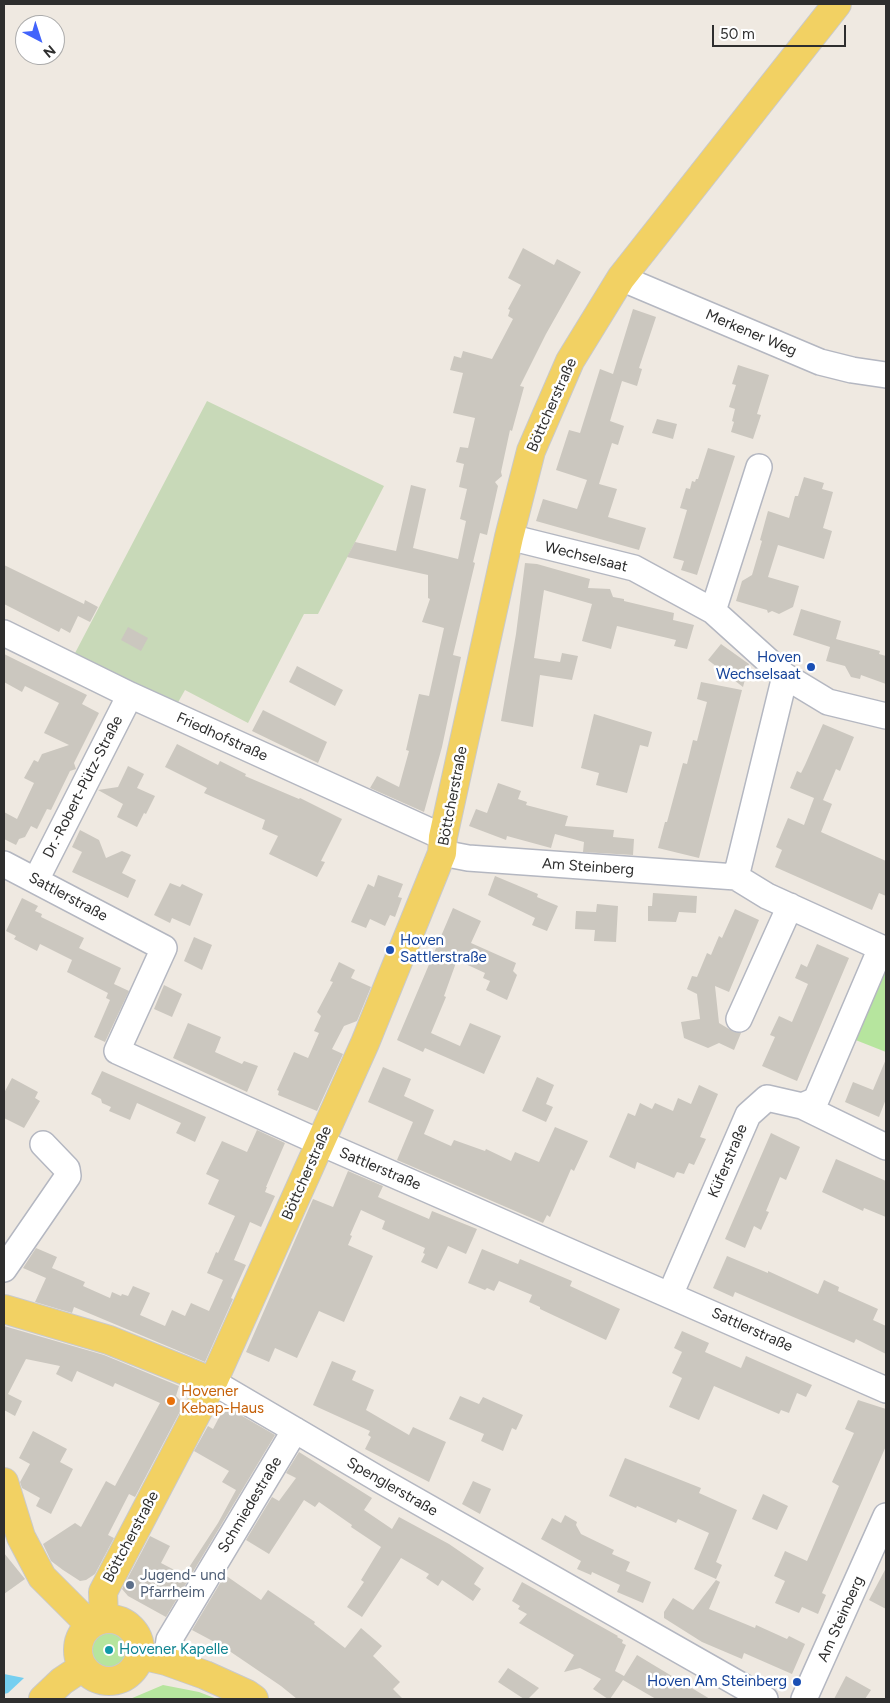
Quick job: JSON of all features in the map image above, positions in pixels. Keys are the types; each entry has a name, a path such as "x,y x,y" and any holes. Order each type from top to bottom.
{"main road":[{"name":"Böttcherstraße","path":"97,1622 103,1592 213,1382 321,1143 365,1043 442,845 509,537 531,451 570,361 621,278 837,4"},
{"name":"Spenglerstraße","path":"4,1309 109,1340 213,1382"},
{"path":"4,1482 21,1537 42,1577 97,1622"},
{"path":"153,1658 137,1664 130,1673 122,1678 102,1681 93,1677 82,1667 77,1652 78,1642 83,1632 97,1622 114,1619 123,1622 131,1628 137,1636 140,1645 153,1658 205,1675 254,1699"},
{"path":"43,1699 62,1681 82,1667"}],"street":[{"name":"Merkener Weg","path":"621,278 820,362 852,370 886,375"},
{"path":"713,611 759,467"},
{"name":"Wechselsaat","path":"509,537 634,568 713,611 785,676 828,702 886,716"},
{"name":"Friedhofstraße","path":"4,633 442,845"},
{"path":"736,877 785,676"},
{"name":"Dr.-Robert-Pütz-Straße","path":"36,880 130,695"},
{"name":"Am Steinberg","path":"442,845 468,858 736,877 767,896 884,949 816,1100 802,1106"},
{"name":"Sattlerstraße","path":"4,864 164,948 117,1050 321,1143 886,1390"},
{"path":"739,1019 790,906"},
{"name":"Küferstraße","path":"670,1294 748,1115 767,1098 802,1106 886,1147"},
{"path":"4,1269 68,1176 67,1169 43,1144"},
{"name":"Spenglerstraße","path":"213,1382 380,1480 764,1699"},
{"name":"Schmiedestraße","path":"153,1658 170,1640 295,1430"},
{"name":"Am Steinberg","path":"804,1699 883,1532"}],"green space":[{"path":"207,401 384,486 318,614 304,614 248,723 185,690 176,706 74,655"},
{"path":"881,968 886,968 886,1052 853,1039"},
{"path":"109,1633 116,1634 121,1638 125,1643 125,1657 121,1662 116,1666 109,1667 102,1666 97,1662 93,1657 92,1650 93,1643 97,1638 102,1634"},
{"path":"163,1685 199,1692 217,1699 130,1699"}],"water":[{"path":"4,1674 24,1678 8,1693 4,1694"}],"building":[{"path":"523,248 554,265 557,259 581,272 546,334 520,386 524,387 512,431 510,430 501,472 502,476 495,482 498,486 487,535 480,533 473,562 475,563 453,655 461,657 442,747 424,812 370,788 377,776 399,787 409,751 406,750 419,694 429,696 444,628 422,622 430,599 428,598 428,575 347,557 355,542 396,551 411,485 426,489 413,548 458,559 466,521 460,519 467,489 459,487 464,464 456,462 460,447 468,448 475,418 453,413 463,373 450,370 454,356 461,358 463,351 492,359 513,319 508,316 510,310 508,309 521,285 508,278"},
{"path":"633,309 656,317 639,368 642,369 637,386 622,381 610,421 624,426 618,445 612,443 599,484 617,489 608,517 646,528 639,550 536,521 543,499 577,509 587,480 556,470 569,430 580,433 600,369 613,374"},
{"path":"738,365 769,375 757,414 761,415 753,439 731,432 735,409 729,407 736,385 732,384"},
{"path":"657,419 677,424 673,439 652,433"},
{"path":"708,448 735,456 697,575 681,570 684,561 673,558 687,510 680,508 686,488 690,489 692,481 695,482 698,479"},
{"path":"804,477 824,483 822,489 833,492 823,528 832,531 824,559 778,545 768,577 799,586 793,607 779,614 772,611 768,613 767,610 736,601 742,581 752,575 768,511 789,518 795,496 798,496"},
{"path":"525,563 537,564 590,579 588,588 610,589 613,597 674,613 673,620 694,625 687,649 674,646 676,640 617,626 611,649 582,641 592,604 544,590 534,658 560,662 562,653 578,656 572,680 540,675 533,727 501,721 516,634"},
{"path":"4,565 84,604 85,600 98,607 90,622 78,616 70,633 61,628 59,632 4,604"},
{"path":"801,609 841,621 836,639 880,651 879,654 886,656 886,684 861,675 860,679 851,677 845,666 826,661 830,647 793,635"},
{"path":"128,627 148,638 141,651 121,640"},
{"path":"721,644 749,664 743,687 708,660"},
{"path":"4,654 87,695 82,704 99,713 74,763 76,769 70,771 51,810 47,809 37,829 31,826 25,837 19,839 16,845 4,839 4,812 17,819 34,783 24,778 34,760 38,762 42,754 69,745 44,733 59,703 25,686 22,692 4,682"},
{"path":"297,666 343,690 335,706 289,682"},
{"path":"701,682 742,690 699,858 658,848 683,763 687,764 693,740 697,741 707,702 697,699"},
{"path":"263,710 327,742 318,763 252,731"},
{"path":"594,714 652,732 648,747 640,745 627,793 596,785 599,773 581,768"},
{"path":"823,724 854,737 840,771 836,769 823,800 832,804 821,832 886,861 886,896 879,893 872,910 775,867 782,850 776,847 788,818 804,825 814,798 790,788 797,771 801,773"},
{"path":"177,744 218,765 220,761 246,774 245,776 300,798 342,819 321,861 325,862 317,877 269,854 278,836 262,829 265,820 204,793 207,788 165,767"},
{"path":"128,766 144,774 137,788 155,796 137,827 117,817 123,804 98,790 118,787"},
{"path":"498,783 521,791 518,799 527,802 526,805 568,816 565,826 614,830 613,837 634,839 633,855 583,852 584,842 555,834 551,848 507,836 506,840 469,826 476,809 487,813"},
{"path":"80,830 99,840 106,858 122,851 131,855 122,873 136,880 128,898 72,872 82,852 72,847"},
{"path":"378,875 403,884 398,897 402,898 395,917 390,915 385,926 370,919 366,928 351,922 368,884 374,887"},
{"path":"495,876 538,894 537,897 558,906 547,931 532,925 535,918 488,895"},
{"path":"170,883 180,887 182,884 203,894 190,926 172,918 170,923 154,915"},
{"path":"653,893 697,896 696,913 679,912 676,922 648,921 648,906 652,906"},
{"path":"22,898 38,906 35,911 42,914 41,917 84,938 79,948 121,968 114,984 129,991 105,1042 94,1037 110,1000 106,998 108,993 67,972 72,960 40,944 37,951 14,939 16,936 6,931"},
{"path":"597,904 618,906 616,942 594,941 595,930 575,929 576,911 596,912"},
{"path":"453,908 481,921 471,943 516,963 513,971 517,975 507,1000 486,990 490,981 483,978 485,973 457,960 444,996 446,997 431,1033 460,1046 470,1023 501,1036 484,1074 425,1048 423,1052 397,1040"},
{"path":"735,909 759,920 729,992 715,986 719,1023 734,1032 741,1033 734,1050 719,1043 708,1048 684,1038 681,1022 700,1019 697,994 687,989 692,976 697,977 707,953 711,955 719,936 722,938"},
{"path":"194,937 212,945 202,970 184,961"},
{"path":"817,944 849,958 797,1081 762,1066 775,1037 770,1035 779,1016 792,1022 808,984 795,978 801,964 807,967"},
{"path":"339,962 355,970 351,978 371,987 357,1021 344,1026 332,1049 343,1054 317,1111 278,1095 279,1091 277,1090 294,1052 308,1058 319,1033 314,1031 321,1016 317,1012 333,982 330,981"},
{"path":"164,985 182,994 172,1017 154,1009"},
{"path":"188,1023 221,1037 215,1052 242,1064 244,1061 258,1066 247,1092 173,1058"},
{"path":"886,1059 886,1099 879,1117 845,1102 853,1082 873,1090"},
{"path":"383,1067 411,1079 404,1096 434,1110 424,1134 451,1146 454,1140 485,1151 486,1149 511,1161 515,1152 539,1162 555,1127 588,1141 574,1171 571,1169 550,1217 547,1215 543,1223 397,1160 413,1122 368,1102"},
{"path":"102,1071 206,1117 195,1142 176,1133 181,1123 137,1103 130,1120 109,1111 111,1107 102,1103 101,1099 91,1094"},
{"path":"537,1077 554,1085 546,1104 553,1107 546,1122 522,1111"},
{"path":"12,1078 38,1092 35,1098 40,1101 24,1128 4,1118 4,1093"},
{"path":"699,1085 718,1094 700,1137 706,1139 694,1165 689,1163 684,1174 677,1172 674,1178 637,1162 635,1169 609,1157 628,1113 635,1116 640,1103 652,1109 655,1103 673,1111 678,1098 691,1104"},
{"path":"257,1130 285,1143 265,1192 275,1196 261,1227 250,1222 234,1260 246,1265 205,1362 74,1307 72,1313 35,1302 46,1278 23,1268 36,1248 57,1257 52,1268 85,1282 83,1286 110,1298 112,1292 121,1296 122,1294 128,1296 133,1286 150,1293 140,1315 165,1326 172,1310 185,1316 191,1303 209,1311 223,1280 207,1273 235,1216 208,1204 219,1180 206,1174 222,1141 247,1152"},
{"path":"771,1133 800,1147 786,1180 780,1177 766,1211 769,1212 761,1230 754,1226 745,1248 725,1239"},
{"path":"836,1159 886,1181 886,1217 864,1208 863,1211 822,1192"},
{"path":"348,1171 383,1186 378,1197 429,1219 432,1211 477,1229 466,1254 448,1246 437,1269 421,1262 425,1254 423,1253 425,1248 382,1229 385,1221 361,1210 350,1235 352,1236 348,1245 373,1256 344,1322 319,1311 297,1358 275,1348 269,1362 246,1352 313,1199 333,1207"},
{"path":"482,1249 518,1264 520,1259 572,1281 570,1286 620,1309 606,1340 540,1309 540,1307 529,1302 532,1295 499,1281 494,1291 487,1288 485,1290 468,1283"},
{"path":"727,1256 768,1273 768,1271 818,1294 824,1280 839,1287 838,1291 878,1309 873,1320 886,1326 886,1354 856,1339 854,1343 735,1292 733,1297 713,1288"},
{"path":"4,1326 104,1355 179,1386 176,1396 184,1404 135,1497 129,1494 108,1535 114,1538 95,1574 86,1580 80,1581 51,1561 43,1544 75,1523 81,1527 106,1481 115,1486 160,1403 115,1383 113,1387 77,1371 72,1382 56,1374 60,1366 26,1359 8,1394 22,1401 15,1416 4,1410"},
{"path":"682,1331 709,1343 705,1352 741,1368 746,1356 812,1385 806,1397 797,1393 789,1413 781,1410 779,1414 714,1386 699,1420 669,1407 682,1378 672,1373 682,1352 674,1348"},
{"path":"332,1361 356,1371 352,1380 374,1390 366,1410 409,1435 413,1427 446,1442 429,1482 365,1449 371,1437 368,1435 370,1431 313,1405"},
{"path":"460,1396 479,1404 483,1397 523,1415 516,1430 512,1428 503,1451 481,1441 484,1434 449,1419"},
{"path":"858,1400 886,1409 886,1446 822,1593 826,1595 818,1614 802,1607 799,1613 775,1603 785,1581 774,1576 785,1551 807,1561 839,1486 832,1482 854,1433 845,1429"},
{"path":"225,1406 275,1435 166,1617 128,1596 122,1589 150,1536 170,1546 161,1563 184,1575 218,1523 236,1490 222,1482 229,1471 194,1451 208,1426 213,1429"},
{"path":"33,1431 67,1449 60,1462 73,1469 51,1514 36,1506 40,1498 22,1488 20,1482 30,1464 19,1458"},
{"path":"299,1452 372,1498 364,1510 392,1529 399,1517 449,1544 484,1568 474,1584 481,1589 473,1601 442,1580 438,1586 426,1578 429,1574 401,1558 362,1617 347,1607 364,1582 361,1580 381,1547 319,1502 315,1507 304,1500 269,1554 246,1540 272,1497 279,1501 296,1478 286,1473"},
{"path":"625,1458 701,1488 699,1493 737,1510 716,1562 722,1565 716,1579 694,1569 709,1533 678,1519 676,1523 609,1496"},
{"path":"473,1481 491,1489 480,1514 462,1504"},
{"path":"763,1494 788,1506 777,1530 752,1519"},
{"path":"565,1515 577,1522 576,1525 581,1534 614,1550 612,1554 630,1562 626,1571 651,1582 643,1603 617,1592 620,1585 592,1572 591,1575 577,1569 581,1561 541,1539 552,1518 561,1523"},
{"path":"4,1553 25,1579 4,1594"},
{"path":"886,1568 886,1609 869,1600"},
{"path":"225,1575 261,1600 268,1590 315,1622 314,1624 345,1648 361,1628 382,1646 373,1656 400,1682 393,1689 403,1699 297,1699 222,1646 192,1630"},
{"path":"716,1580 720,1582 709,1609 755,1628 756,1625 787,1639 789,1636 805,1644 792,1674 744,1653 742,1659 702,1642 664,1618 664,1612 673,1598 693,1610"},
{"path":"522,1582 623,1640 622,1643 626,1645 615,1671 624,1676 637,1655 710,1699 656,1699 623,1680 610,1699 608,1699 593,1689 601,1679 580,1668 564,1672 574,1655 519,1623 527,1614 518,1609 520,1606 512,1601"},
{"path":"508,1668 539,1688 528,1699 524,1699 498,1682"},
{"path":"846,1676 871,1690 865,1699 834,1699"}],"place":[{"name":"Hoven Wechselsaat","path":"811,667"},
{"name":"Hoven Sattlerstraße","path":"390,950"},
{"name":"Hovener Kebap-Haus","path":"171,1401"},
{"name":"Jugend- und Pfarrheim","path":"130,1585"},
{"name":"Hovener Kapelle","path":"109,1650"},
{"name":"Hoven Am Steinberg","path":"797,1682"}]}
